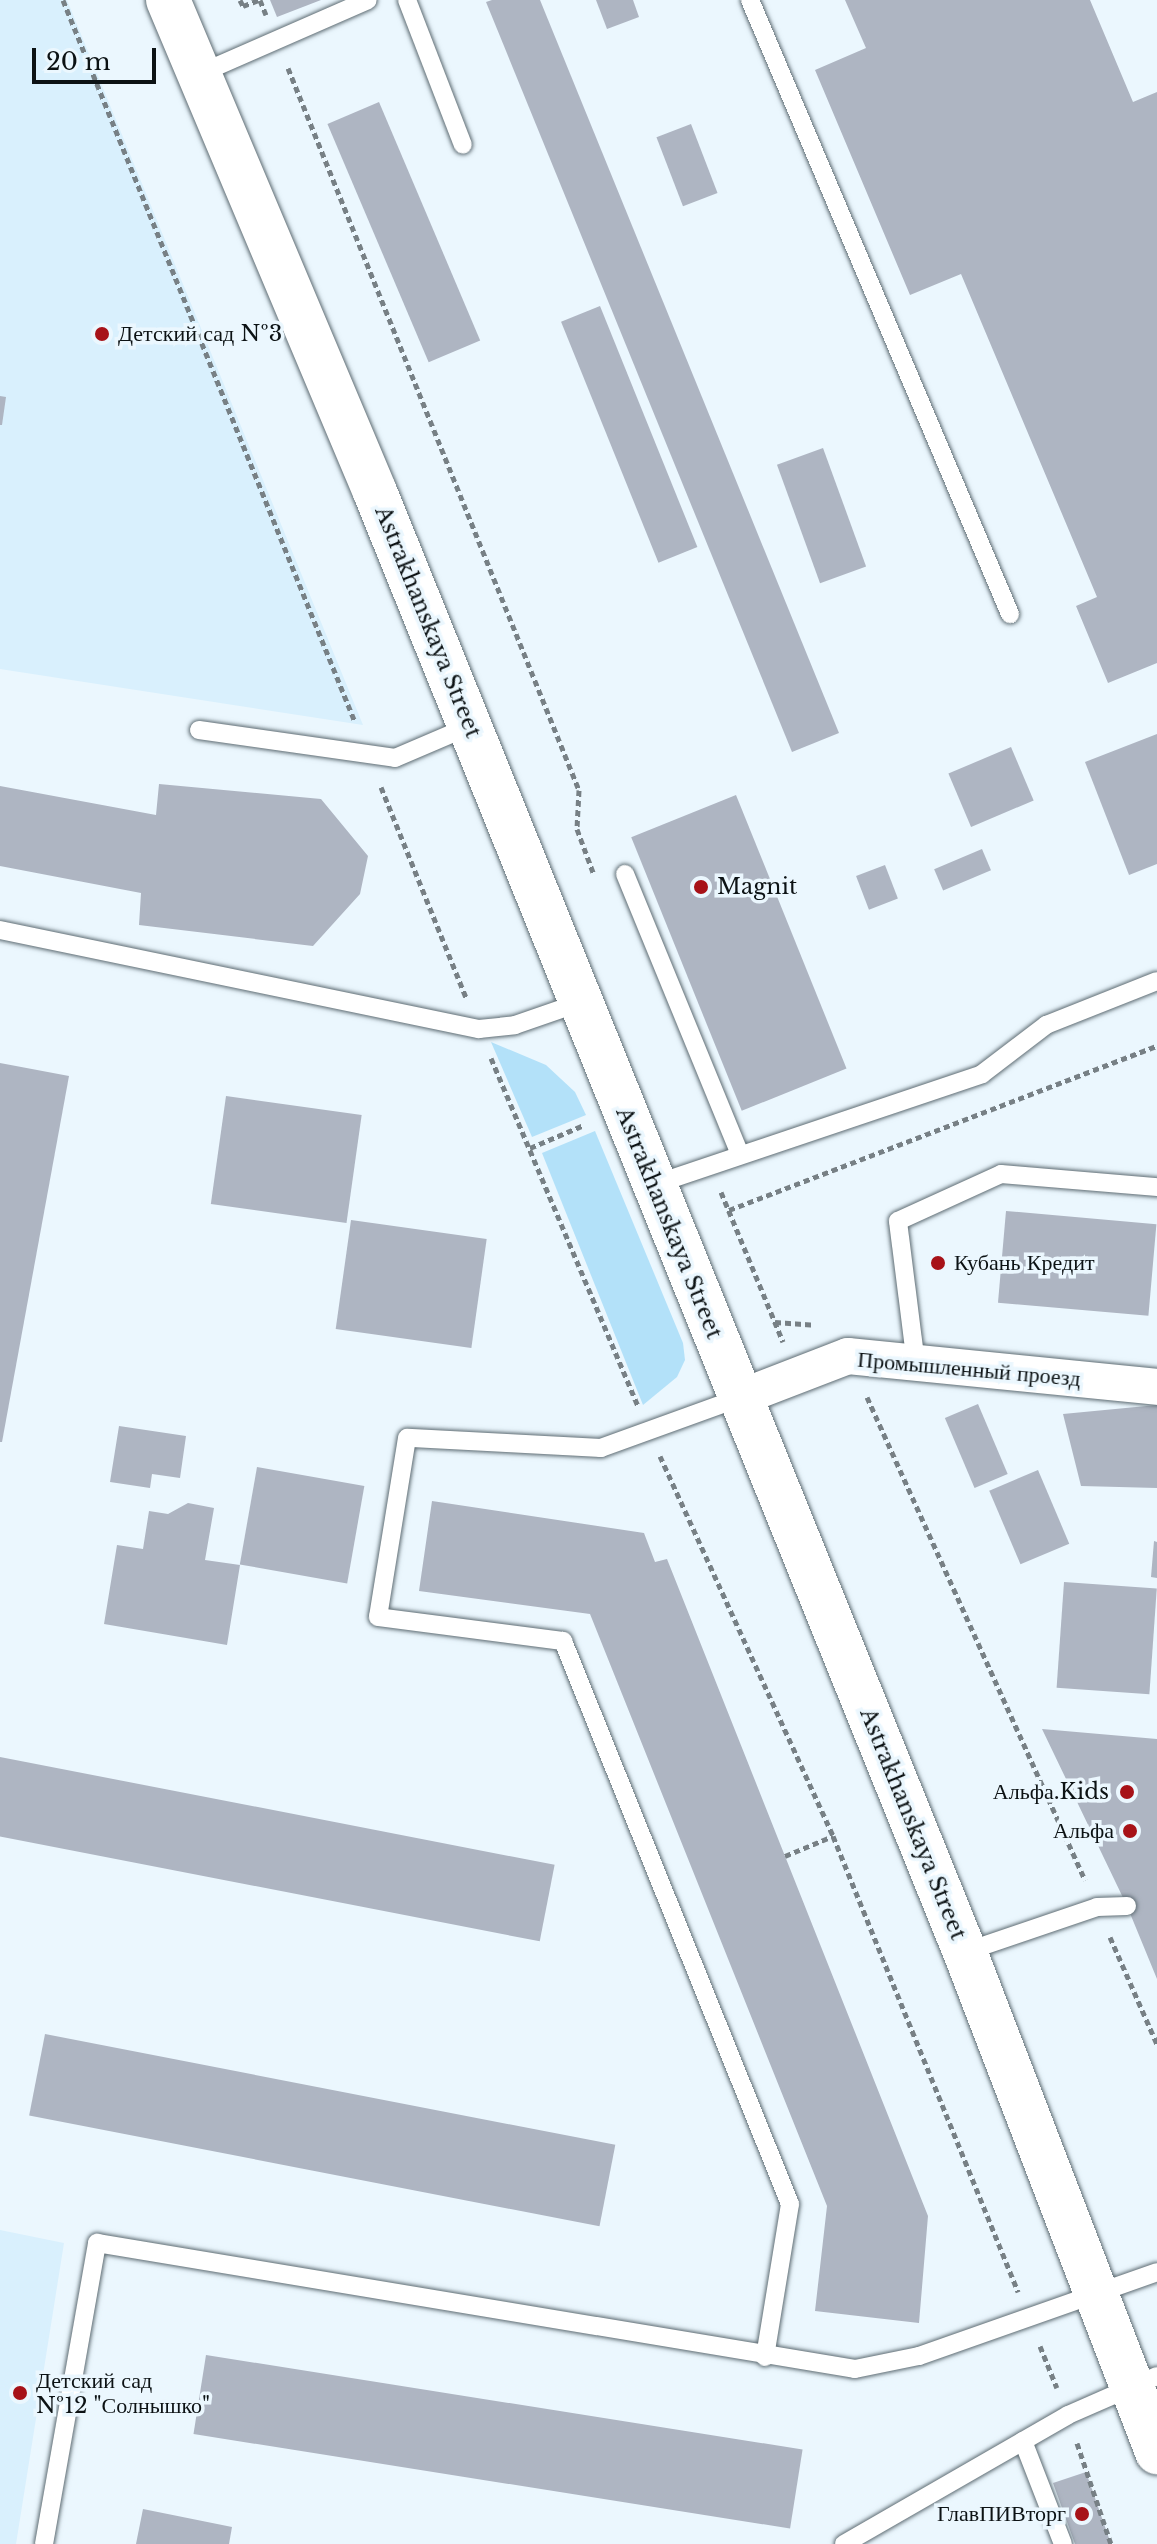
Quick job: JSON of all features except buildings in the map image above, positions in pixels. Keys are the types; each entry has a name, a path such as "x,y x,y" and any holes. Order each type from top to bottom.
{"street":[{"name":"Astrakhanskaya Street","path":"168,0 470,726 579,1003 965,1952 1097,2297 1144,2382 1157,2452"},
{"name":"Промышленный проезд","path":"739,1398 848,1356 1157,1387"}],"lane":[{"path":"198,75 368,0"},
{"path":"407,0 463,145"},
{"path":"750,0 1010,614"},
{"path":"199,730 395,758 470,726"},
{"path":"625,874 740,1154"},
{"path":"0,930 479,1029 515,1025 579,1003"},
{"path":"653,1185 982,1074 1046,1025 1157,981"},
{"path":"916,1364 898,1221 1001,1174 1157,1187"},
{"path":"739,1398 601,1448 407,1438 378,1617 563,1641 790,2204 765,2357"},
{"path":"965,1952 1097,1907 1127,1906"},
{"path":"44,2544 97,2243 765,2357 855,2369 919,2356 1097,2297 1157,2272"},
{"path":"844,2544 1068,2415 1144,2382"},
{"path":"1023,2441 1063,2544"}],"path":[{"path":"63,0 479,1029 648,1431 833,1836 1068,2415 1111,2544"},
{"path":"240,0 243,6 260,0 277,41 579,790 577,829 599,889"},
{"path":"729,1210 1157,1046"},
{"path":"710,1165 798,1376"},
{"path":"848,1356 1157,2044"},
{"path":"785,1856 833,1836"}],"shaded area":[{"name":"Детский сад №3","path":"0,0 67,0 363,725 0,669"},
{"path":"491,1042 546,1065 575,1092 586,1115 532,1137"},
{"path":"595,1131 683,1343 685,1360 677,1377 643,1405 542,1153"},
{"name":"Детский сад №12 \"Солнышко\"","path":"0,2230 64,2243 16,2544 0,2544"}],"place":[{"name":"Детский сад №3","path":"102,334"},
{"name":"Magnit","path":"701,887"},
{"name":"Кубань Кредит","path":"938,1263"},
{"name":"Альфа.Kids","path":"1127,1792"},
{"name":"Альфа","path":"1130,1831"},
{"name":"Детский сад №12 \"Солнышко\"","path":"20,2393"},
{"name":"ГлавПИВторг","path":"1082,2514"}]}
